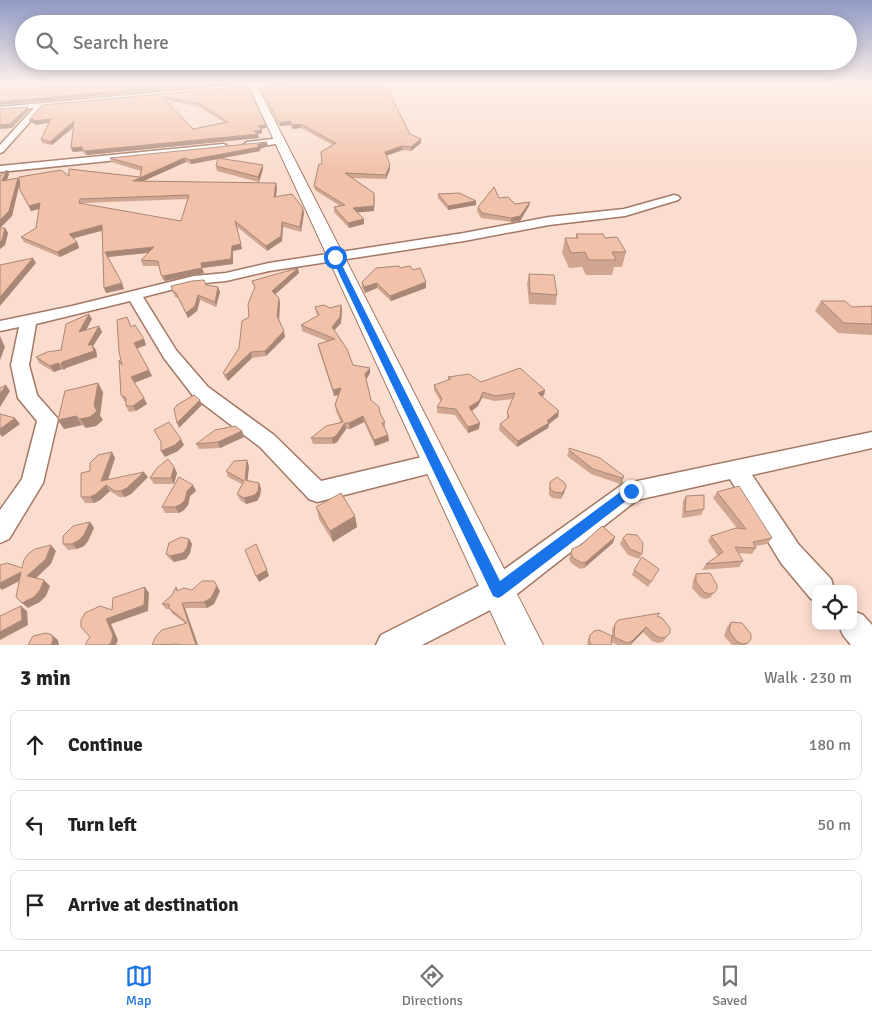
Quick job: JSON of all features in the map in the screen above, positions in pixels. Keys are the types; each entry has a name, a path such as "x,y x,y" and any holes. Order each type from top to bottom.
{"street":[{"path":"0,150 35,112"},
{"path":"266,112 525,645"},
{"path":"0,169 280,142"},
{"path":"0,326 135,296 194,280 226,277 269,267 549,221 625,212 674,198"},
{"path":"135,296 170,354 201,392 267,441 317,492 435,463"},
{"path":"0,531 32,483 48,419 28,398 20,365 28,320"},
{"path":"391,645 498,591 631,491 872,440"},
{"path":"736,469 790,554 817,585"},
{"path":"857,630 870,645"}],"building":[{"path":"0,112 23,112 10,124 0,125"},
{"path":"36,112 177,112 193,129 228,122 213,112 260,112 266,125 258,126 262,130 254,131 258,134 83,151 82,147 71,148 74,121 50,142 41,139 51,119 29,120"},
{"path":"273,112 399,112 408,133 421,139 411,147 402,146 385,152 390,165 386,175 345,173 374,193 374,206 353,208 364,219 348,223 334,207 345,205 314,186 319,164 322,164 321,152 336,143 301,124 292,125 290,121 279,123"},
{"path":"267,142 257,145 259,147 190,160 184,158 133,181 276,183 274,197 292,194 303,208 300,227 282,222 281,236 266,246 235,221 241,244 232,246 231,259 201,263 202,268 163,276 161,275 158,261 141,260 154,247 105,252 122,283 104,288 102,225 69,234 77,242 57,252 21,237 36,228 40,203 29,206 20,190 19,177 61,170 69,176 69,169 140,177 142,167 110,158","holes":["189,195 181,221 79,203 80,199"]},
{"path":"218,158 263,165 258,177 216,166"},
{"path":"7,170 2,181 18,178 9,211 0,220 0,176"},
{"path":"494,187 499,198 508,197 515,204 530,202 520,216 511,218 482,213 478,207"},
{"path":"459,193 476,201 448,206 438,194"},
{"path":"0,228 5,228 0,242"},
{"path":"576,234 603,234 605,238 617,237 626,252 612,252 616,260 589,260 585,252 571,253 565,238 578,238"},
{"path":"33,258 0,297 0,265"},
{"path":"399,266 400,268 410,266 413,270 420,268 426,282 390,296 377,283 364,287 362,282 376,268"},
{"path":"298,268 272,291 279,298 277,316 284,331 265,351 251,352 226,375 223,373 239,348 242,321 249,317 248,304 255,287 252,281"},
{"path":"529,274 554,275 557,295 530,293"},
{"path":"204,280 206,285 218,287 215,302 198,295 195,306 186,313 171,286"},
{"path":"821,301 845,301 852,307 872,306 872,324 844,323"},
{"path":"324,305 330,308 341,305 340,317 332,327 347,349 353,365 370,368 365,374 371,400 379,407 385,422 382,423 388,435 374,440 363,416 345,423 336,436 332,438 311,438 326,426 343,422 335,405 341,388 333,390 318,344 335,339 301,325 319,315 315,307"},
{"path":"89,314 79,332 99,326 88,345 92,345 94,351 62,362 61,365 58,363 50,366 36,357 47,352 61,350 66,324"},
{"path":"127,317 131,327 135,325 144,339 134,343 149,370 131,377 144,398 133,406 126,406 126,398 121,395 119,360 122,365 119,352 117,320"},
{"path":"520,368 545,390 538,393 559,411 547,421 549,423 518,441 500,424 509,417 507,412 515,393 495,396 483,392 479,401 469,407 480,423 468,427 456,409 437,407 442,399 434,385 451,379 448,377 469,374 481,382"},
{"path":"98,383 94,406 97,411 90,417 80,419 76,416 58,420 65,391"},
{"path":"6,385 0,394 0,388"},
{"path":"194,395 200,400 177,423 174,409 177,405"},
{"path":"0,414 15,418 0,429"},
{"path":"169,422 181,439 175,445 161,451 161,442 154,430"},
{"path":"235,426 242,431 218,442 196,444 215,430"},
{"path":"569,448 600,458 624,476 622,478 593,469 569,450"},
{"path":"112,452 101,481 144,472 127,488 121,491 115,491 106,485 90,497 81,497 81,473 90,471 90,463 98,455"},
{"path":"168,459 174,467 171,478 150,478 157,468"},
{"path":"247,460 245,480 259,483 258,491 255,495 244,498 237,494 244,481 226,471 234,461"},
{"path":"179,477 193,485 187,491 185,500 175,507 162,507"},
{"path":"557,477 565,483 566,487 562,493 554,492 550,489 550,482"},
{"path":"739,486 772,538 753,542 756,548 735,547 743,561 706,564 723,552 711,536 736,528 746,529 717,492"},
{"path":"341,493 355,516 330,531 316,507"},
{"path":"704,495 704,509 685,512 686,496"},
{"path":"90,522 84,535 79,540 72,544 63,544 63,536 73,526"},
{"path":"602,526 615,537 586,562 582,563 573,558 572,549 581,545"},
{"path":"627,534 637,535 643,543 642,554 630,549 623,538"},
{"path":"181,537 189,539 187,548 183,553 170,556 166,554 169,543"},
{"path":"256,544 267,570 256,576 245,550"},
{"path":"51,545 46,559 27,576 44,580 40,590 34,597 22,603 16,597 21,572 0,583 0,565 7,563 22,568 28,554 35,549"},
{"path":"642,557 659,569 651,582 634,570"},
{"path":"710,573 717,585 717,589 714,593 709,594 704,592 696,582 696,574"},
{"path":"202,581 214,581 217,586 211,598 204,602 182,603 196,645 152,645 156,636 162,630 187,623 169,608 169,604 162,604 172,595 176,587 177,591 184,588 192,590"},
{"path":"145,587 144,605 106,619 113,635 111,643 108,645 86,645 90,637 81,627 81,620 85,613 100,606 112,610 113,598"},
{"path":"21,606 22,620 0,632 0,616"},
{"path":"660,613 657,616 662,618 670,628 670,633 666,637 656,636 646,627 632,641 627,643 614,637 615,624 618,620"},
{"path":"731,622 742,623 751,634 751,639 748,643 737,642 729,631"},
{"path":"599,630 612,636 611,645 591,645 590,635 594,631"},
{"path":"46,633 52,635 51,645 28,645 33,636"}],"route":[{"path":"335,257 498,591 631,491"}]}
